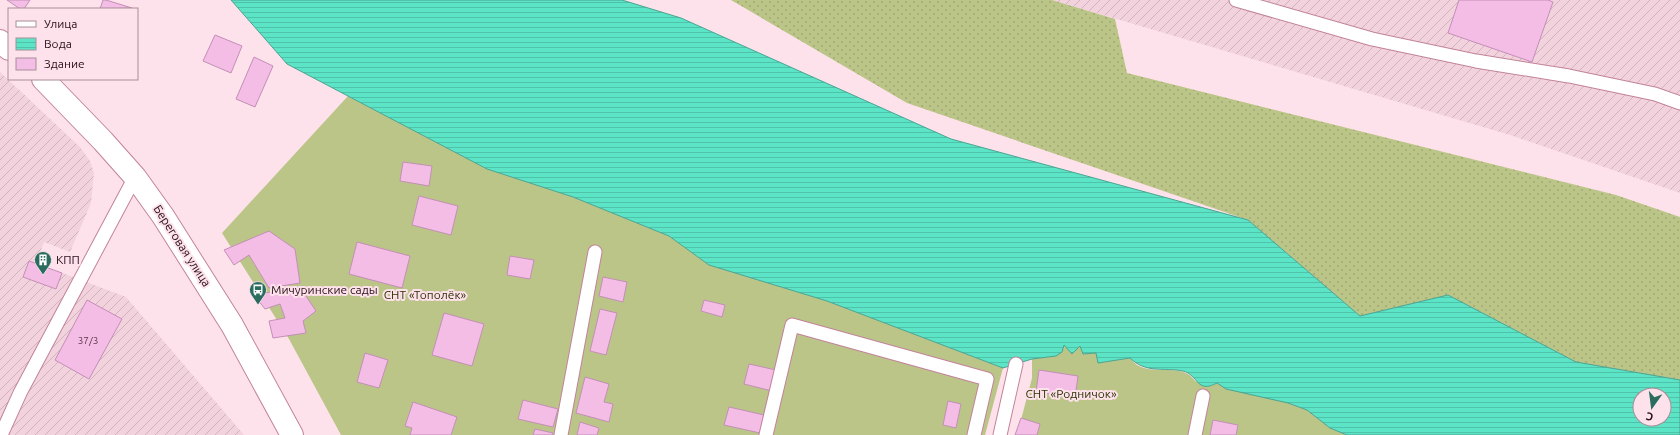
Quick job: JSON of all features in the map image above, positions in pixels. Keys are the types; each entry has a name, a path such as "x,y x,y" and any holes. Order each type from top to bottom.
{"street":[{"path":"0,41 8,48"},
{"name":"Береговая улица","path":"44,80 104,141 135,177 163,216 191,258 232,326 292,435"}],"lane":[{"path":"1236,0 1372,39 1476,61 1577,78 1655,94 1680,103"},
{"path":"0,435 20,393 135,177"},
{"path":"561,435 595,252"},
{"path":"766,435 792,325 987,379 974,435"},
{"path":"1000,435 1016,364"},
{"path":"1195,435 1203,396"}],"shaded area":[{"path":"1052,0 1680,0 1680,193 1510,135"},
{"path":"0,72 80,147 90,161 94,173 91,203 70,252 44,242 36,263 126,297 244,435 0,435"}],"green space":[{"path":"731,0 1052,0 1115,19 1127,73 1616,195 1680,217 1680,380 1576,362 1448,295 1360,316 1248,220 907,103"},
{"name":"СНТ «Тополёк»","path":"348,96 487,169 573,197 669,236 709,265 827,301 1003,368 985,435 341,435 289,339 222,233"},
{"name":"СНТ «Родничок»","path":"1064,345 1081,346 1096,353 1098,363 1130,358 1137,365 1144,368 1176,370 1190,375 1195,381 1211,386 1217,383 1288,403 1307,410 1330,428 1347,435 1017,435 1032,378 1032,359 1056,356"}],"water":[{"path":"231,0 622,0 681,18 951,139 1248,220 1360,316 1448,295 1576,362 1680,380 1680,435 1347,435 1330,428 1307,410 1288,403 1226,389 1217,383 1210,386 1201,385 1192,376 1183,371 1149,368 1136,363 1130,358 1098,363 1096,353 1083,354 1080,346 1072,354 1064,345 1062,352 1056,356 1032,359 1003,368 827,301 709,265 669,236 573,197 487,169 287,64"}],"building":[{"path":"7,0 30,0 25,8 19,8"},
{"path":"103,0 106,0 132,8 100,8"},
{"path":"1459,0 1548,0 1553,2 1532,62 1448,33"},
{"path":"215,35 242,46 231,73 203,61"},
{"path":"254,57 273,66 255,107 236,99"},
{"path":"403,162 432,166 429,186 400,181"},
{"path":"419,196 458,206 451,235 412,225"},
{"path":"269,231 295,249 300,283 269,288 249,255 234,265 224,250"},
{"path":"357,242 410,256 402,288 349,274"},
{"path":"510,256 534,260 530,279 507,275"},
{"name":"КПП","path":"29,261 62,273 56,289 23,277"},
{"path":"603,277 627,282 623,302 599,296"},
{"path":"300,287 316,311 303,321 306,333 273,338 269,321 285,318 280,304 265,309 254,295"},
{"path":"87,300 122,319 89,379 55,360"},
{"path":"704,300 725,305 722,317 701,311"},
{"path":"600,309 617,313 606,355 590,351"},
{"path":"444,313 484,324 472,366 432,355"},
{"path":"365,353 388,360 379,388 357,382"},
{"path":"749,364 776,370 772,391 744,384"},
{"path":"1039,370 1078,376 1075,398 1036,392"},
{"path":"585,377 609,384 604,402 613,404 609,422 576,413"},
{"path":"523,400 558,409 553,427 518,419"},
{"path":"948,401 961,404 956,428 943,425"},
{"path":"413,402 457,417 451,435 410,435 412,428 405,426"},
{"path":"729,407 764,415 760,433 724,425"},
{"path":"1021,418 1040,424 1037,435 1015,435"},
{"path":"1213,420 1238,425 1236,435 1210,435"},
{"path":"580,422 599,428 597,435 577,435"},
{"path":"535,429 553,433 552,435 533,435"}],"place":[{"name":"КПП","path":"43,275"},
{"name":"Мичуринские сады","path":"258,305"}]}
